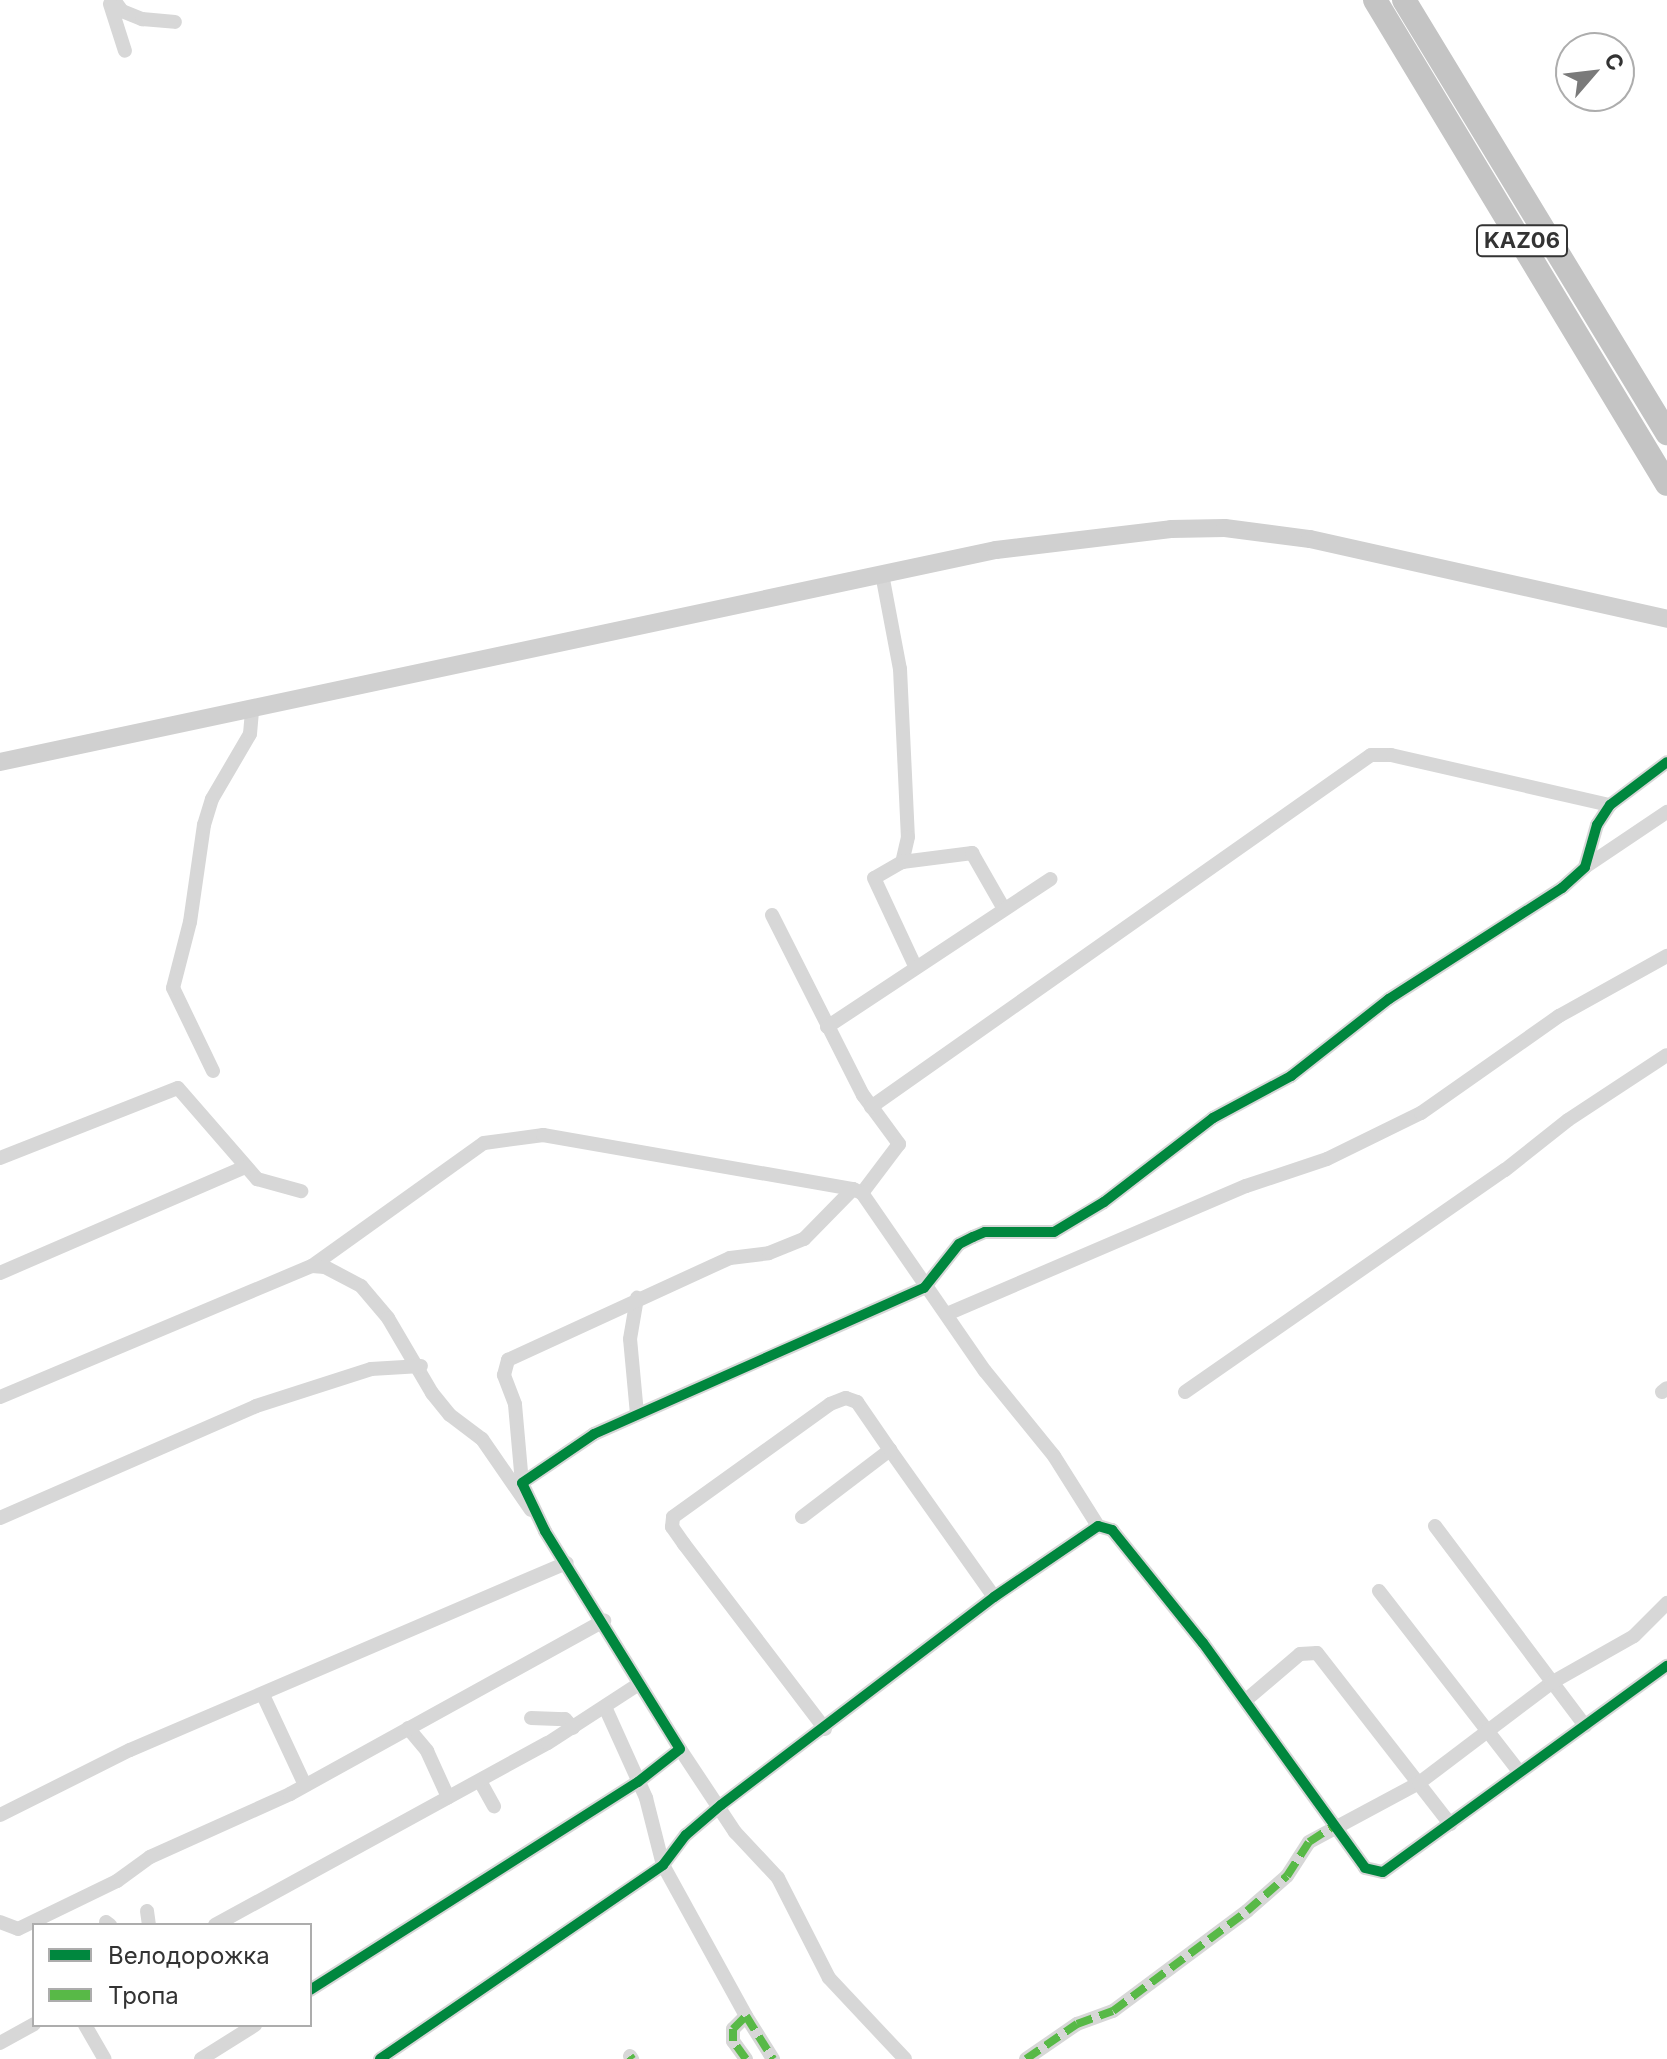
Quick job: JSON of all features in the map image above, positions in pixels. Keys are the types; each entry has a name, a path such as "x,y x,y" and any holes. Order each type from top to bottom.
{"highway":[{"name":"KАZ06","path":"1375,0 1667,484"},
{"name":"KАZ06","path":"1404,0 1667,433"}],"main road":[{"path":"0,762 882,574 1085,536 1225,528 1401,556 1662,616"}],"street":[{"path":"111,0 122,11 142,19 175,22"},
{"path":"111,0 125,51"},
{"path":"882,574 900,669 908,837 902,862"},
{"path":"213,1071 173,988 190,922 204,825 212,799 250,734 252,709"},
{"path":"871,1107 1371,755 1391,755 1610,805"},
{"path":"1585,867 1597,825 1610,805 1667,762"},
{"path":"522,1483 594,1434 924,1288 959,1244 973,1237 985,1232 1054,1232 1104,1202 1167,1150 1291,1076 1389,999 1528,914 1585,867 1667,812"},
{"path":"915,966 875,890 874,878 884,868 902,862 972,853 1004,909"},
{"path":"827,1027 1051,879"},
{"path":"772,915 827,1027 871,1107 899,1144 858,1191 804,1239 769,1253 730,1258 637,1298 508,1360 504,1375 515,1404 522,1483 540,1518 680,1749 721,1805 735,1832 778,1878 829,1978 905,2059"},
{"path":"947,1314 1246,1186 1327,1159 1421,1113 1559,1016 1667,956"},
{"path":"1185,1392 1505,1170 1568,1120 1667,1055"},
{"path":"0,1158 178,1088 245,1167 270,1185 301,1191"},
{"path":"0,1397 312,1266 484,1143 543,1135 858,1191 924,1288 947,1314 1072,1481 1098,1526 1112,1530 1246,1700 1365,1868 1383,1872 1667,1666"},
{"path":"0,1273 245,1167"},
{"path":"312,1266 361,1286 421,1366 450,1415 482,1439 516,1495 540,1518"},
{"path":"637,1298 630,1339 637,1414"},
{"path":"0,1518 256,1406 371,1369 421,1366"},
{"path":"825,1729 684,1544 672,1527 673,1517 830,1404 846,1398 857,1402 994,1597"},
{"path":"802,1517 890,1450"},
{"path":"380,2059 663,1865 686,1835 721,1805 825,1729 994,1597 1098,1526"},
{"path":"1435,1526 1585,1726"},
{"path":"0,1815 130,1750 567,1563"},
{"path":"1379,1591 1520,1773"},
{"path":"1026,2059 1077,2024 1113,2011 1247,1911 1287,1876 1309,1842 1335,1825 1419,1783 1551,1683 1634,1636 1667,1603"},
{"path":"0,1922 18,1929 117,1881 150,1857 305,1785 604,1621"},
{"path":"1246,1700 1300,1654 1317,1653 1450,1824"},
{"path":"219,1923 480,1781 573,1728 639,1684"},
{"path":"263,1695 305,1785"},
{"path":"605,1707 638,1782 663,1865 773,2059"},
{"path":"531,1718 565,1719 573,1728"},
{"path":"408,1728 427,1751 448,1797"},
{"path":"312,1989 638,1782 680,1749"},
{"path":"480,1781 494,1806"},
{"path":"746,2016 733,2029 733,2041 746,2059"},
{"path":"0,2043 32,2025"},
{"path":"86,2027 105,2059"},
{"path":"201,2059 252,2027"}],"marked path":[{"path":"1026,2059 1077,2024 1113,2011 1247,1911 1287,1876 1309,1842 1335,1825"},
{"path":"746,2059 733,2041 733,2029 746,2016 773,2059"}],"cycle path":[{"path":"312,1989 638,1782 680,1749 545,1531 522,1483 594,1434 924,1288 959,1244 973,1237 985,1232 1054,1232 1104,1202 1213,1118 1291,1076 1389,999 1562,888 1585,867 1597,825 1610,805 1667,762"},
{"path":"380,2059 663,1865 686,1835 721,1805 994,1597 1098,1526 1112,1530 1203,1643 1365,1868 1383,1872 1667,1666"}]}
